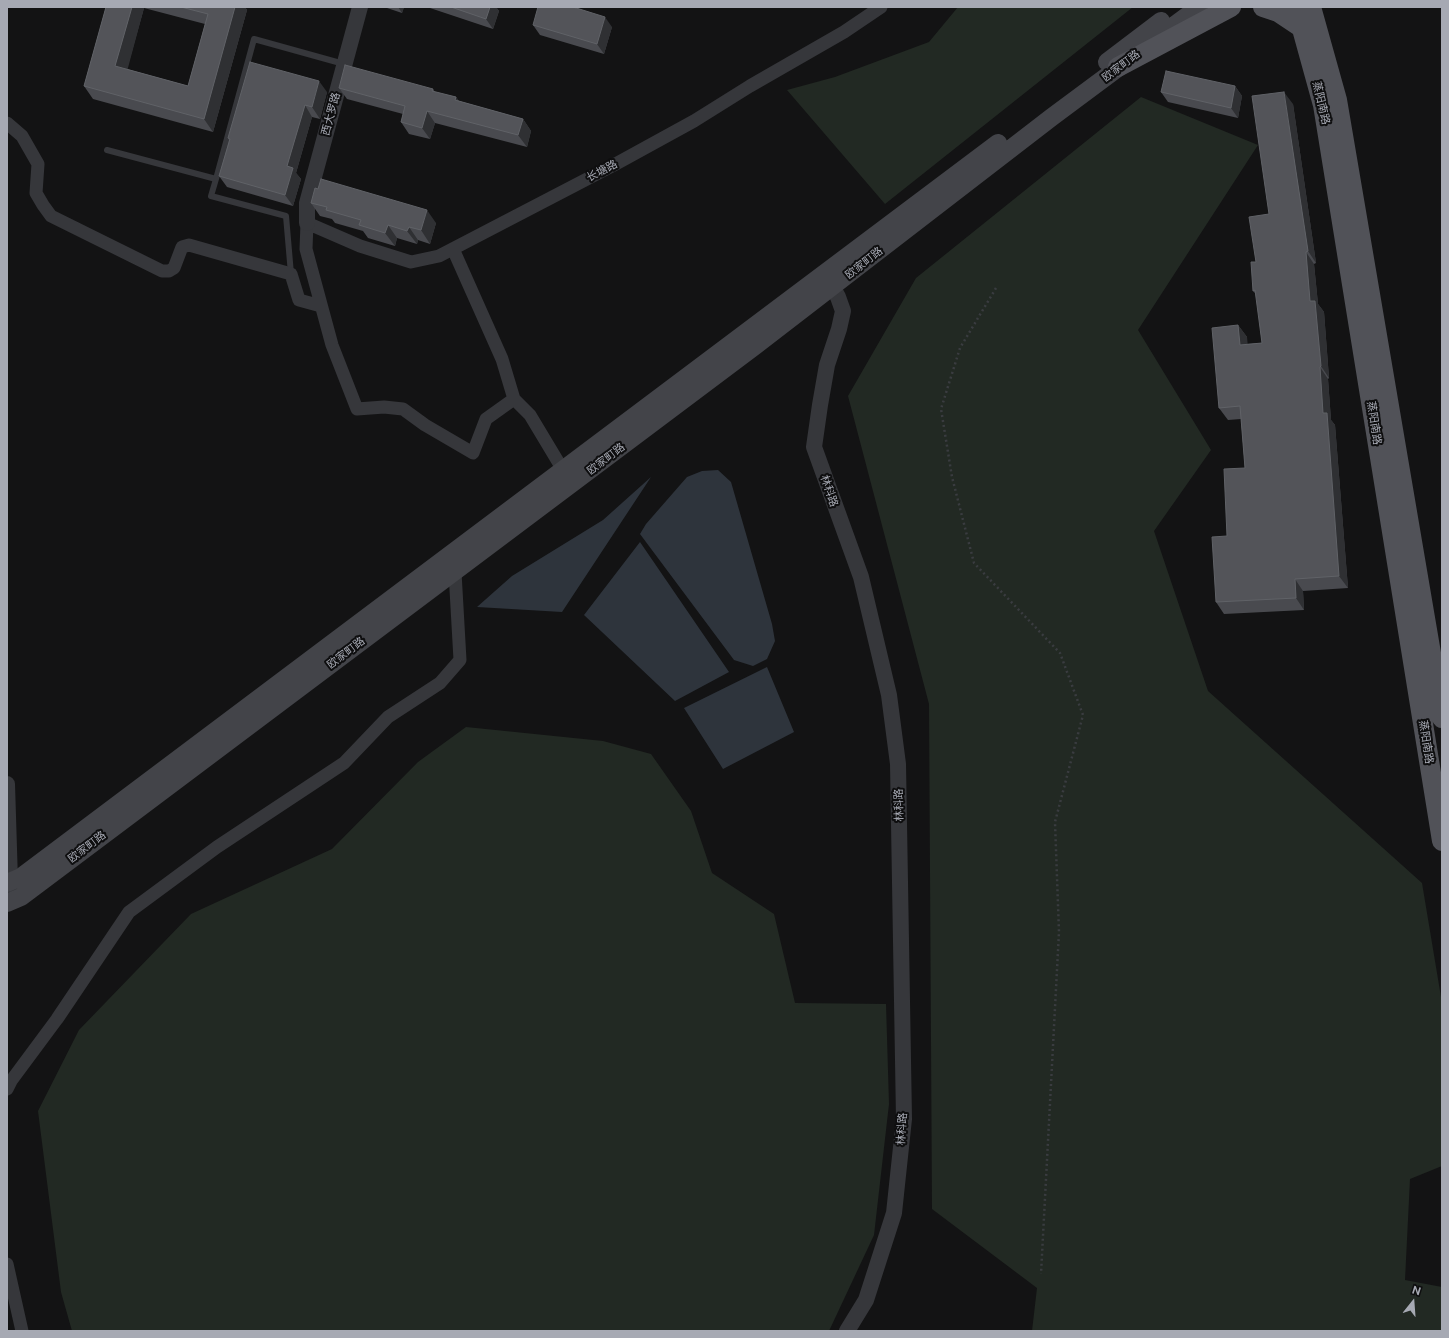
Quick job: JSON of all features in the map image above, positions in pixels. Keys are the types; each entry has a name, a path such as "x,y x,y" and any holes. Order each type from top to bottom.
{"main road":[{"name":"欧家町路","path":"8,882 21,877 1180,7"},
{"name":"欧家町路","path":"11,902 22,897 833,288 1052,117 1199,7"},
{"path":"1118,67 1231,7"},
{"path":"1263,7 1278,12 1302,28"},
{"name":"蒸阳南路","path":"1296,7 1323,105 1442,841"},
{"name":"蒸阳南路","path":"1311,7 1337,100 1442,718"}],"street":[{"name":"西大罗路","path":"307,223 307,203 360,7"},
{"name":"长塘路","path":"307,223 360,246 411,262 439,256 605,170 694,121 750,86 844,32 881,7"},
{"path":"7,123 22,136 38,164 36,193 42,205 52,216 162,271 168,271 174,268 182,247 189,245 291,274 299,300 321,306"},
{"path":"307,223 306,249 321,306 332,345 357,409 384,407 403,409 435,432 473,453 486,419 514,399"},
{"path":"453,249 502,359 514,399 530,415 563,470"},
{"name":"林科路","path":"833,288 843,311 839,329 827,365 814,447 861,577 889,695 898,764 904,1088 904,1119 894,1213 866,1300 847,1331"},
{"path":"7,1089 11,1081 57,1019 129,912 217,847 344,763 388,717 440,683 460,660 455,572"},
{"path":"7,784 8,882 11,902"},
{"path":"7,1264 22,1331"}],"lane":[{"path":"291,274 286,216 211,196 254,40 344,64"},
{"path":"107,150 216,179"}],"path":[{"path":"996,288 960,348 942,409 952,477 974,563 1060,653 1083,715 1055,822 1059,932 1041,1274"}],"shaded area":[{"path":"958,7 1133,7 885,204 787,90 835,77 929,42"},
{"path":"1141,97 1258,145 1138,330 1211,450 1154,531 1208,691 1422,883 1442,1003 1442,1166 1410,1179 1405,1280 1442,1287 1442,1331 1032,1331 1037,1288 932,1209 929,704 848,396 916,278"},
{"path":"718,470 731,482 772,624 775,641 767,659 753,666 734,660 640,534 646,524 687,477 702,471"},
{"path":"651,477 562,612 477,607 512,576 603,520"},
{"path":"640,542 729,672 675,701 584,615"},
{"path":"767,667 794,732 723,769 684,708"},
{"path":"466,727 603,741 651,754 691,811 712,873 774,914 795,1003 886,1004 889,1104 874,1235 829,1331 72,1331 61,1292 38,1111 79,1030 191,914 332,849 418,762"}],"building":[{"path":"106,7 132,7 115,66 188,86 208,14 181,7 235,7 204,119 84,86"},
{"path":"451,7 490,7 486,19"},
{"path":"538,7 573,7 605,17 597,44 533,25"},
{"path":"250,62 319,81 312,107 305,105 287,166 293,168 285,195 219,176 230,139 228,138"},
{"path":"345,65 433,89 432,91 456,97 455,100 523,119 518,135 427,111 422,128 401,122 405,106 339,88"},
{"path":"1166,71 1235,86 1231,108 1161,92"},
{"path":"1284,92 1308,251 1306,252 1310,301 1315,301 1321,366 1323,413 1327,413 1339,576 1295,579 1296,598 1216,602 1212,537 1227,536 1224,469 1245,468 1240,406 1219,408 1212,328 1238,325 1240,345 1262,343 1255,290 1253,291 1251,262 1256,262 1249,217 1269,214 1252,96"},
{"path":"321,179 427,210 421,230 409,227 407,231 388,225 385,233 359,225 361,220 326,210 327,207 311,203 315,188 318,189"}]}
